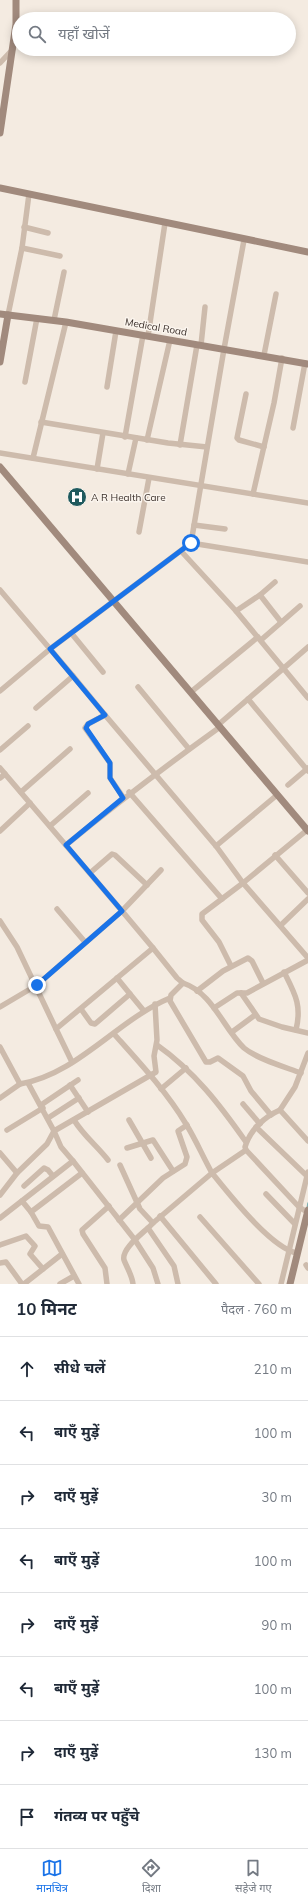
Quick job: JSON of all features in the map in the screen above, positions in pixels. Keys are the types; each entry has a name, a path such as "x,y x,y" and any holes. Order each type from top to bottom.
{"street":[{"path":"16,0 16,12"},
{"path":"0,62 12,49"},
{"path":"0,134 12,55"},
{"path":"0,188 244,240 308,252"},
{"path":"0,362 22,248 29,194"},
{"path":"125,437 165,223"},
{"path":"24,227 48,233"},
{"path":"0,691 50,649 72,634 191,543 244,240"},
{"path":"22,248 60,256"},
{"path":"54,320 64,272"},
{"path":"264,355 276,294"},
{"path":"180,444 205,307"},
{"name":"Medical Road","path":"0,314 54,320 282,358 306,364"},
{"path":"25,382 37,318"},
{"path":"33,458 66,322"},
{"path":"107,387 116,331"},
{"path":"147,440 170,340"},
{"path":"253,494 282,358"},
{"path":"293,428 306,364"},
{"path":"246,394 237,438 239,440 264,447"},
{"path":"41,422 125,437 208,447"},
{"path":"97,469 103,433"},
{"path":"128,474 136,438"},
{"path":"0,453 149,478 308,502"},
{"path":"0,467 307,830 243,883 202,914 201,917 222,948 231,966"},
{"path":"139,532 149,478"},
{"path":"194,525 225,529"},
{"path":"191,543 308,562"},
{"path":"181,551 236,611 308,698"},
{"path":"236,611 260,595 275,582"},
{"path":"0,590 216,846 243,883 281,925 308,959 247,993 237,993 214,1008"},
{"path":"260,595 281,622"},
{"path":"190,692 300,606"},
{"path":"72,634 104,672"},
{"path":"66,845 129,792 156,776 219,726 308,647"},
{"path":"36,708 73,676"},
{"path":"138,687 189,749"},
{"path":"248,699 307,770 288,785"},
{"path":"105,715 88,724 86,728 110,763 110,778 123,798"},
{"path":"0,750 28,726"},
{"path":"21,792 70,749"},
{"path":"0,768 2,776 21,792 177,978 197,991 214,1008 246,1050 301,1073"},
{"path":"129,792 222,899"},
{"path":"50,826 88,793"},
{"path":"216,846 278,795"},
{"path":"0,831 30,803"},
{"path":"90,873 112,854 115,855 147,886"},
{"path":"275,855 308,893"},
{"path":"0,1007 37,985 122,911 162,870"},
{"path":"281,925 308,899"},
{"path":"57,909 85,942"},
{"path":"0,921 17,947 37,985 72,1062"},
{"path":"56,1029 153,948"},
{"path":"197,991 231,966 245,958 250,959 263,983"},
{"path":"284,972 294,992 299,1008 296,1030"},
{"path":"117,978 144,1011"},
{"path":"0,1098 20,1084 28,1083 50,1074 72,1062 114,1034 144,1011 170,998 183,983"},
{"path":"242,992 255,1015 264,1021 308,1033"},
{"path":"81,1009 91,1023 96,1024 130,994"},
{"path":"170,998 170,1001 206,1062 210,1062 218,1058 238,1071 271,1115"},
{"path":"0,1195 17,1173 48,1144 54,1131 152,1076 156,1070 154,1056 156,1045 156,1004"},
{"path":"232,1032 255,1015"},
{"path":"114,1034 162,1089 187,1125 212,1173 253,1220 293,1252"},
{"path":"156,1045 186,1068 212,1096 246,1142"},
{"path":"0,1047 20,1084"},
{"path":"281,1284 308,1211 299,1207 246,1150 246,1142 258,1125 280,1110 288,1101 301,1073 308,1053"},
{"path":"162,1089 186,1068"},
{"path":"7,1130 42,1107 78,1080"},
{"path":"28,1083 48,1118 60,1147 135,1240 153,1268 158,1284"},
{"path":"70,1085 88,1112"},
{"path":"48,1118 79,1098"},
{"path":"243,1104 258,1125 308,1174 295,1224 290,1284"},
{"path":"280,1110 308,1141"},
{"path":"74,1120 80,1131 93,1141 108,1160"},
{"path":"129,1120 151,1158"},
{"path":"119,1220 137,1202 173,1171 185,1164 187,1160 178,1134 179,1129 187,1125"},
{"path":"127,1148 153,1140 155,1141 173,1171"},
{"path":"134,1284 124,1260 124,1254 135,1240 160,1216 212,1173 246,1150"},
{"path":"1,1156 17,1173"},
{"path":"0,1218 72,1161"},
{"path":"120,1165 140,1209 153,1223"},
{"path":"24,1186 44,1168 53,1176"},
{"path":"31,1212 82,1173"},
{"path":"266,1194 295,1224"},
{"path":"22,1202 31,1212 39,1226 48,1227 79,1284"},
{"path":"108,1206 82,1230 82,1234 105,1268 108,1284"},
{"path":"160,1216 216,1284"},
{"path":"200,1216 259,1284"},
{"path":"148,1228 174,1266 178,1284"},
{"path":"0,1245 26,1236 35,1246 30,1253 31,1255 43,1269"},
{"path":"0,1263 6,1262 23,1284 62,1254"},
{"path":"60,1284 74,1276"}],"waterway":[{"path":"307,1209 308,1203"}],"place":[{"name":"A R Health Care","path":"77,497"}],"route":[{"path":"37,985 122,911 66,845 123,798 110,778 110,763 86,731 88,724 105,715 50,649 191,543"}]}
